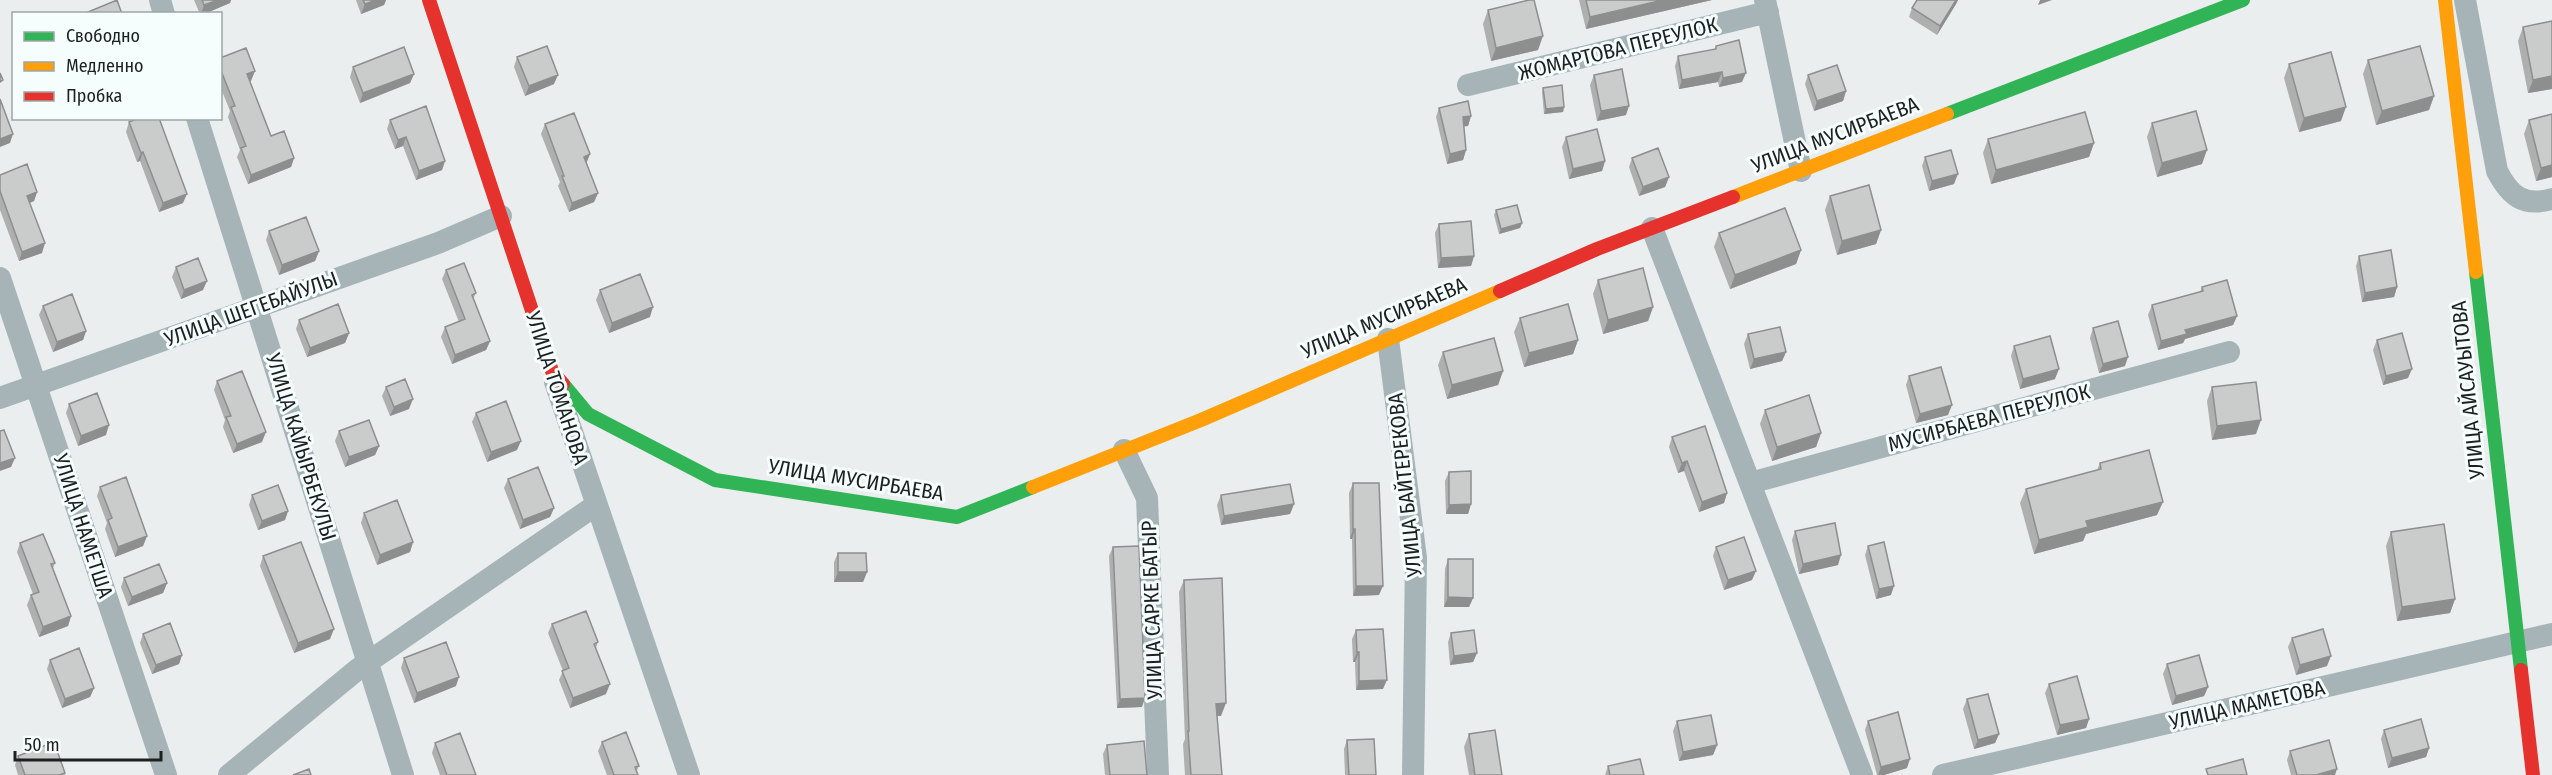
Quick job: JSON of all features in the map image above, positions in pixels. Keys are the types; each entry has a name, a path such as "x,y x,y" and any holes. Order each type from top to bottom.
{"street":[{"name":"УЛИЦА ТОМАНОВА","path":"429,0 596,505 689,775"},
{"name":"УЛИЦА МУСИРБАЕВА","path":"552,371 588,414 715,480 957,516 1201,420 1652,228 2243,0"},
{"name":"УЛИЦА АЙСАУЫТОВА","path":"2445,0 2533,775"},
{"path":"2465,0 2498,171 2506,188 2516,197 2538,203 2552,199"},
{"path":"1766,6 1801,171"},
{"name":"ЖОМАРТОВА ПЕРЕУЛОК","path":"1468,85 1766,6"},
{"name":"УЛИЦА КАЙЫРБЕКУЛЫ","path":"198,120 403,775"},
{"name":"УЛИЦА ШЕГЕБАЙУЛЫ","path":"0,398 438,243 501,216"},
{"path":"1652,228 1862,775"},
{"name":"УЛИЦА НАМЕТША","path":"0,278 166,775"},
{"name":"УЛИЦА БАЙТЕРЕКОВА","path":"1388,339 1416,558 1413,775"},
{"name":"МУСИРБАЕВА ПЕРЕУЛОК","path":"1750,483 2229,352"},
{"name":"УЛИЦА САРКЕ БАТЫР","path":"1124,450 1148,498 1158,775"},
{"path":"229,775 369,662 596,505"},
{"name":"УЛИЦА МАМЕТОВА","path":"1943,775 1978,771 2552,634"}],"building":[{"path":"117,0 121,12 88,12"},
{"path":"202,0 218,0 204,5"},
{"path":"363,0 376,0 365,4"},
{"path":"1534,0 1543,36 1496,48 1488,10"},
{"path":"1586,0 1663,0 1590,17"},
{"path":"1917,0 1956,0 1940,26 1912,8"},
{"path":"2552,21 2552,76 2533,80 2523,27"},
{"path":"1739,40 1746,73 1723,78 1722,72 1682,80 1678,56 1716,49 1716,46"},
{"path":"547,46 558,75 529,86 517,57"},
{"path":"2420,46 2434,96 2382,111 2368,60"},
{"path":"404,47 414,74 363,93 353,67"},
{"path":"246,48 255,71 247,74 271,136 284,131 294,158 251,175 241,148 246,146 231,107 235,106 222,73 222,57"},
{"path":"2331,52 2346,107 2304,118 2289,64"},
{"path":"1837,65 1846,91 1817,101 1808,75"},
{"path":"1622,69 1629,106 1601,111 1594,75"},
{"path":"1562,85 1564,107 1546,109 1543,88"},
{"path":"0,99 13,134 0,139"},
{"path":"1468,101 1471,116 1463,117 1466,150 1450,154 1439,108"},
{"path":"426,106 445,161 419,171 406,137 398,140 390,120"},
{"path":"2196,111 2207,150 2162,163 2152,123"},
{"path":"2085,112 2094,143 1996,170 1988,139"},
{"path":"574,113 590,154 584,157 598,193 572,203 545,124"},
{"path":"2552,114 2552,165 2541,168 2529,120"},
{"path":"160,120 187,194 163,203 129,122"},
{"path":"1597,129 1605,161 1573,169 1566,137"},
{"path":"1658,148 1669,177 1643,187 1632,158"},
{"path":"1951,150 1958,174 1932,181 1925,157"},
{"path":"27,164 37,192 27,196 45,243 22,252 0,191 0,175"},
{"path":"1869,185 1881,230 1842,241 1830,196"},
{"path":"1517,205 1522,223 1501,229 1496,210"},
{"path":"1785,208 1801,250 1735,275 1719,233"},
{"path":"306,217 319,251 282,265 269,231"},
{"path":"1471,221 1474,256 1441,258 1439,224"},
{"path":"2391,250 2397,287 2365,293 2359,256"},
{"path":"198,258 207,281 184,290 176,267"},
{"path":"464,263 476,293 472,295 490,341 455,355 445,327 465,319 446,270"},
{"path":"1643,268 1653,307 1608,320 1598,280"},
{"path":"640,274 653,307 612,323 600,290"},
{"path":"2227,280 2237,316 2185,330 2187,334 2161,341 2152,305 2203,291 2202,287"},
{"path":"72,294 86,331 57,342 43,306"},
{"path":"338,304 349,333 310,348 299,320"},
{"path":"1568,304 1578,340 1529,353 1520,318"},
{"path":"2118,321 2128,357 2103,364 2093,328"},
{"path":"1780,327 1786,352 1754,359 1748,334"},
{"path":"2402,333 2412,369 2386,376 2377,340"},
{"path":"2050,336 2059,369 2023,379 2014,346"},
{"path":"1494,338 1503,371 1452,385 1443,352"},
{"path":"1941,367 1952,405 1920,414 1909,376"},
{"path":"242,371 266,432 237,444 226,417 231,416 217,381"},
{"path":"405,379 413,399 394,407 386,387"},
{"path":"2256,382 2261,420 2217,426 2212,387"},
{"path":"97,393 109,425 81,436 69,404"},
{"path":"1809,395 1821,433 1777,447 1765,410"},
{"path":"506,401 521,441 491,452 476,413"},
{"path":"369,420 379,446 349,457 339,431"},
{"path":"1705,426 1727,493 1702,502 1687,461 1682,463 1672,437"},
{"path":"4,430 15,458 0,463 0,431"},
{"path":"2149,450 2163,502 2086,521 2088,527 2039,540 2026,489 2101,469 2100,463"},
{"path":"538,467 554,508 523,520 508,479"},
{"path":"1471,471 1471,504 1449,505 1449,472"},
{"path":"126,477 147,536 118,547 108,520 112,518 100,487"},
{"path":"1353,483 1379,483 1383,586 1356,586"},
{"path":"1290,484 1294,504 1224,516 1221,495"},
{"path":"278,485 288,511 262,521 252,495"},
{"path":"397,500 413,542 380,555 364,513"},
{"path":"1835,523 1841,555 1803,564 1795,531"},
{"path":"2444,524 2455,599 2402,607 2391,532"},
{"path":"43,534 55,563 51,564 71,616 43,627 31,595 39,592 20,543"},
{"path":"1744,537 1756,571 1728,580 1716,547"},
{"path":"301,542 334,629 298,643 263,556"},
{"path":"1884,542 1894,586 1879,589 1868,546"},
{"path":"1139,546 1145,698 1120,699 1113,547"},
{"path":"838,553 866,553 867,572 838,572"},
{"path":"1448,559 1473,559 1473,598 1448,597"},
{"path":"159,564 167,583 132,597 124,578"},
{"path":"1222,578 1226,703 1216,704 1222,775 1191,775 1184,580"},
{"path":"586,611 598,642 594,644 610,684 573,698 562,671 569,668 552,624"},
{"path":"170,623 182,655 156,665 143,634"},
{"path":"1383,629 1387,680 1359,681 1356,630"},
{"path":"2323,629 2331,656 2300,665 2292,638"},
{"path":"1474,630 1477,653 1454,656 1451,633"},
{"path":"446,642 459,677 417,693 404,658"},
{"path":"79,648 94,688 65,699 50,660"},
{"path":"2199,655 2208,687 2176,696 2167,664"},
{"path":"2077,676 2089,719 2060,725 2049,684"},
{"path":"1988,694 1999,734 1978,740 1967,699"},
{"path":"1898,712 1910,759 1881,767 1868,721"},
{"path":"1711,715 1717,745 1683,752 1677,721"},
{"path":"2421,719 2429,748 2392,758 2384,730"},
{"path":"1495,730 1502,775 1475,775 1469,734"},
{"path":"626,732 639,766 635,767 638,775 614,775 602,742"},
{"path":"460,733 476,775 447,775 435,743"},
{"path":"1374,739 1376,775 1349,775 1347,740"},
{"path":"2329,740 2337,769 2316,775 2297,775 2290,751"},
{"path":"1144,741 1147,775 1110,775 1107,745"},
{"path":"54,742 65,773 25,775 18,756"},
{"path":"1640,759 1644,775 1610,775 1608,766"},
{"path":"2243,759 2247,775 2208,775 2206,769"},
{"path":"309,769 311,775 293,775"}],"traffic: fast":[{"path":"1947,114 2243,0"},
{"path":"2476,272 2521,670"},
{"path":"563,384 588,414 715,480 957,517 1033,487"}],"traffic: slow":[{"path":"2445,0 2476,272"},
{"path":"1733,197 1947,114"},
{"path":"1033,487 1201,420 1500,291"}],"traffic: jam":[{"path":"429,0 552,371 563,384"},
{"path":"1500,291 1597,249 1733,197"},
{"path":"2521,670 2533,775"}]}
